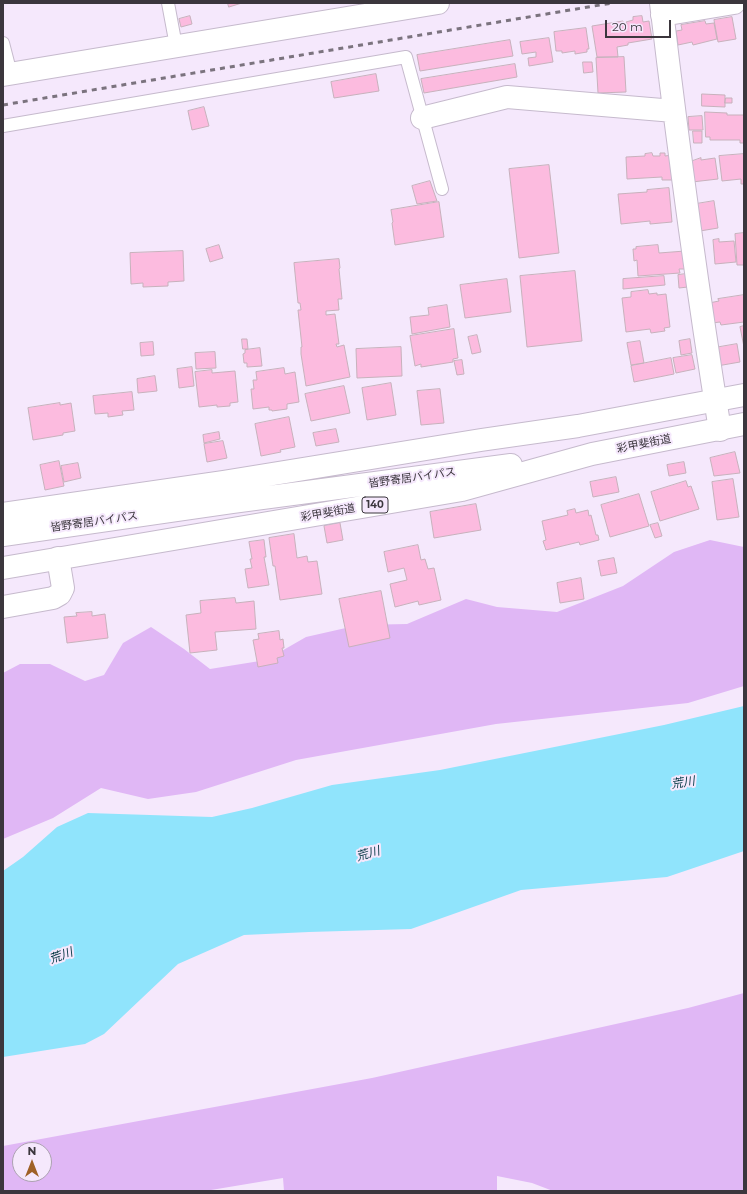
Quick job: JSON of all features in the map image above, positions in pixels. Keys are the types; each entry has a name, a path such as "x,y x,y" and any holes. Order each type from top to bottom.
{"main road":[{"path":"7,75 176,46 358,9 438,3"},
{"path":"720,430 708,361 674,111 662,9 734,3"},
{"path":"422,118 507,97 674,111"},
{"name":"140","path":"3,514 224,482 474,441 578,426 744,395"},
{"name":"彩甲斐街道","path":"3,568 462,490 592,454 720,430 744,424"},
{"name":"皆野寄居バイパス","path":"232,502 578,426"},
{"name":"皆野寄居バイパス","path":"3,535 232,502 592,454"},
{"path":"3,607 53,598 60,594 63,588 58,558"}],"lane":[{"path":"168,3 176,46"},
{"path":"3,42 7,75"},
{"path":"3,126 406,57 442,189"}],"shaded area":[{"path":"710,540 744,547 744,686 688,703 496,724 296,760 196,792 148,799 101,788 53,818 3,839 3,673 20,664 50,664 85,681 104,675 123,643 151,627 184,649 210,669 266,660 306,637 359,625 407,624 466,599 497,607 557,612 623,586 674,552"},
{"path":"744,993 744,1191 553,1191 532,1183 497,1176 497,1191 284,1191 283,1178 205,1191 3,1191 3,1146 12,1144 12,1182 52,1182 52,1142 25,1142 372,1078 688,1008"}],"water":[{"name":"荒川","path":"744,706 744,851 667,877 521,890 411,929 244,935 178,964 104,1034 85,1044 3,1057 3,871 23,857 57,827 88,813 212,817 252,808 332,785 440,770 664,725"}],"building":[{"path":"228,3 242,3 229,7"},
{"path":"190,16 192,24 181,27 179,19"},
{"path":"642,16 643,22 649,21 652,39 628,43 628,45 617,47 618,57 597,57 592,26 623,21 624,25 627,24 626,22 633,20 633,17"},
{"path":"732,17 736,39 718,42 714,20"},
{"path":"705,21 706,24 714,23 717,39 693,45 692,42 678,45 676,31 682,30 681,25"},
{"path":"586,28 589,49 587,49 587,52 575,54 575,51 562,53 562,51 556,51 554,32"},
{"path":"549,38 553,62 529,66 528,58 536,57 536,52 522,54 520,42"},
{"path":"510,40 513,56 420,71 417,55"},
{"path":"624,57 626,92 598,93 596,58"},
{"path":"583,62 592,62 593,72 584,73"},
{"path":"515,64 517,77 424,93 421,79"},
{"path":"376,74 379,91 334,98 331,82"},
{"path":"702,94 725,95 725,107 702,106"},
{"path":"726,98 732,98 732,103 725,103"},
{"path":"204,107 209,126 192,130 188,111"},
{"path":"705,112 727,113 727,115 744,115 744,143 740,143 740,140 710,140 710,137 706,137"},
{"path":"702,116 703,130 689,130 688,117"},
{"path":"693,131 702,131 702,143 694,143"},
{"path":"652,153 653,156 660,156 660,153 665,153 665,156 672,155 673,180 662,180 662,177 627,179 626,157 645,156 645,154"},
{"path":"744,154 744,184 741,184 741,179 722,181 719,156"},
{"path":"701,158 701,160 715,158 718,179 692,182 690,162"},
{"path":"549,165 559,253 519,258 509,169"},
{"path":"430,181 437,201 417,204 412,186"},
{"path":"669,188 672,222 650,224 650,221 621,224 618,194 647,192 647,190"},
{"path":"714,201 718,228 700,231 696,204"},
{"path":"439,202 444,237 395,245 391,210"},
{"path":"744,233 744,265 737,265 735,234"},
{"path":"719,239 719,242 734,241 736,262 715,264 713,240"},
{"path":"219,245 223,258 210,262 206,249"},
{"path":"658,245 659,253 685,251 687,269 679,269 680,273 638,276 637,260 634,261 633,249 636,249 636,247"},
{"path":"183,251 184,281 168,282 168,286 143,287 143,283 131,284 130,253"},
{"path":"339,259 342,299 338,299 339,310 326,311 326,315 335,314 339,344 336,344 337,347 344,345 350,377 306,386 301,354 302,347 298,310 301,310 300,303 298,303 294,263"},
{"path":"575,271 582,341 527,347 520,276"},
{"path":"686,274 688,287 679,288 678,275"},
{"path":"664,276 665,285 623,289 623,279"},
{"path":"507,279 511,312 465,318 460,285"},
{"path":"648,290 649,294 666,294 670,327 664,328 665,331 651,333 650,329 626,332 622,298 631,297 631,292"},
{"path":"744,295 744,322 721,325 720,322 712,323 709,303 719,301 718,299"},
{"path":"447,305 450,327 412,334 410,317 429,315 428,308"},
{"path":"744,326 744,347 740,327"},
{"path":"454,329 458,358 453,359 453,362 421,367 421,364 415,366 410,336"},
{"path":"477,335 481,352 472,354 468,337"},
{"path":"242,339 247,339 248,349 243,349"},
{"path":"690,339 692,353 681,355 679,341"},
{"path":"640,341 644,363 631,365 627,343"},
{"path":"153,342 154,355 141,356 140,343"},
{"path":"737,344 740,362 717,366 714,348"},
{"path":"401,347 402,376 357,378 356,349"},
{"path":"260,348 262,366 247,367 247,363 244,363 243,354 245,353 245,350"},
{"path":"215,352 216,368 196,369 195,353"},
{"path":"692,355 695,369 676,373 673,358"},
{"path":"671,358 674,374 634,382 631,366"},
{"path":"462,360 464,374 457,375 454,361"},
{"path":"192,367 194,386 179,388 177,369"},
{"path":"284,368 285,374 295,372 299,402 287,404 287,409 272,411 269,410 269,407 253,409 251,389 254,389 253,380 257,380 256,372"},
{"path":"212,370 212,373 235,371 238,402 230,403 230,406 217,407 217,405 199,407 195,372"},
{"path":"155,376 157,391 138,393 137,379"},
{"path":"391,383 396,415 367,420 362,388"},
{"path":"344,386 350,413 311,421 305,394"},
{"path":"440,389 444,423 421,425 417,391"},
{"path":"132,392 134,410 122,411 123,415 108,417 108,413 95,414 93,396"},
{"path":"60,403 60,405 71,403 75,431 63,433 63,435 33,440 28,408"},
{"path":"289,417 295,447 280,450 281,452 261,456 255,424"},
{"path":"336,429 339,442 316,446 313,433"},
{"path":"219,432 220,439 204,443 203,435"},
{"path":"223,441 227,458 207,462 204,444"},
{"path":"735,452 740,473 714,476 710,458"},
{"path":"59,461 64,486 45,490 40,465"},
{"path":"684,462 686,473 669,476 667,465"},
{"path":"78,463 81,478 64,482 61,466"},
{"path":"616,477 619,492 593,497 590,482"},
{"path":"733,479 739,517 717,520 712,482"},
{"path":"686,481 688,487 691,486 699,509 660,521 651,492"},
{"path":"639,494 649,526 610,537 601,505"},
{"path":"476,504 481,530 434,538 430,512"},
{"path":"575,509 576,513 588,510 599,540 580,545 579,542 546,550 543,541 546,540 542,521 568,515 567,511"},
{"path":"340,523 343,540 327,543 324,526"},
{"path":"658,523 662,536 655,538 650,525"},
{"path":"294,534 297,558 307,556 308,562 317,561 322,594 280,600 269,538"},
{"path":"264,540 266,557 264,557 269,585 248,588 245,569 252,568 249,542"},
{"path":"418,545 421,560 425,559 428,569 434,568 441,600 419,605 418,601 395,607 390,584 407,580 404,568 388,572 384,552"},
{"path":"614,558 617,573 601,576 598,561"},
{"path":"581,578 584,599 560,603 557,583"},
{"path":"381,591 390,638 349,647 339,599"},
{"path":"235,598 236,603 254,601 256,629 215,632 217,650 190,653 186,615 201,613 200,601"},
{"path":"92,612 92,616 105,614 108,638 67,643 64,617 77,616 76,613"},
{"path":"279,631 280,640 283,639 284,648 282,648 284,656 277,658 278,663 258,667 253,640 259,639 258,634"}],"railway":[{"path":"3,105 612,3"}]}
